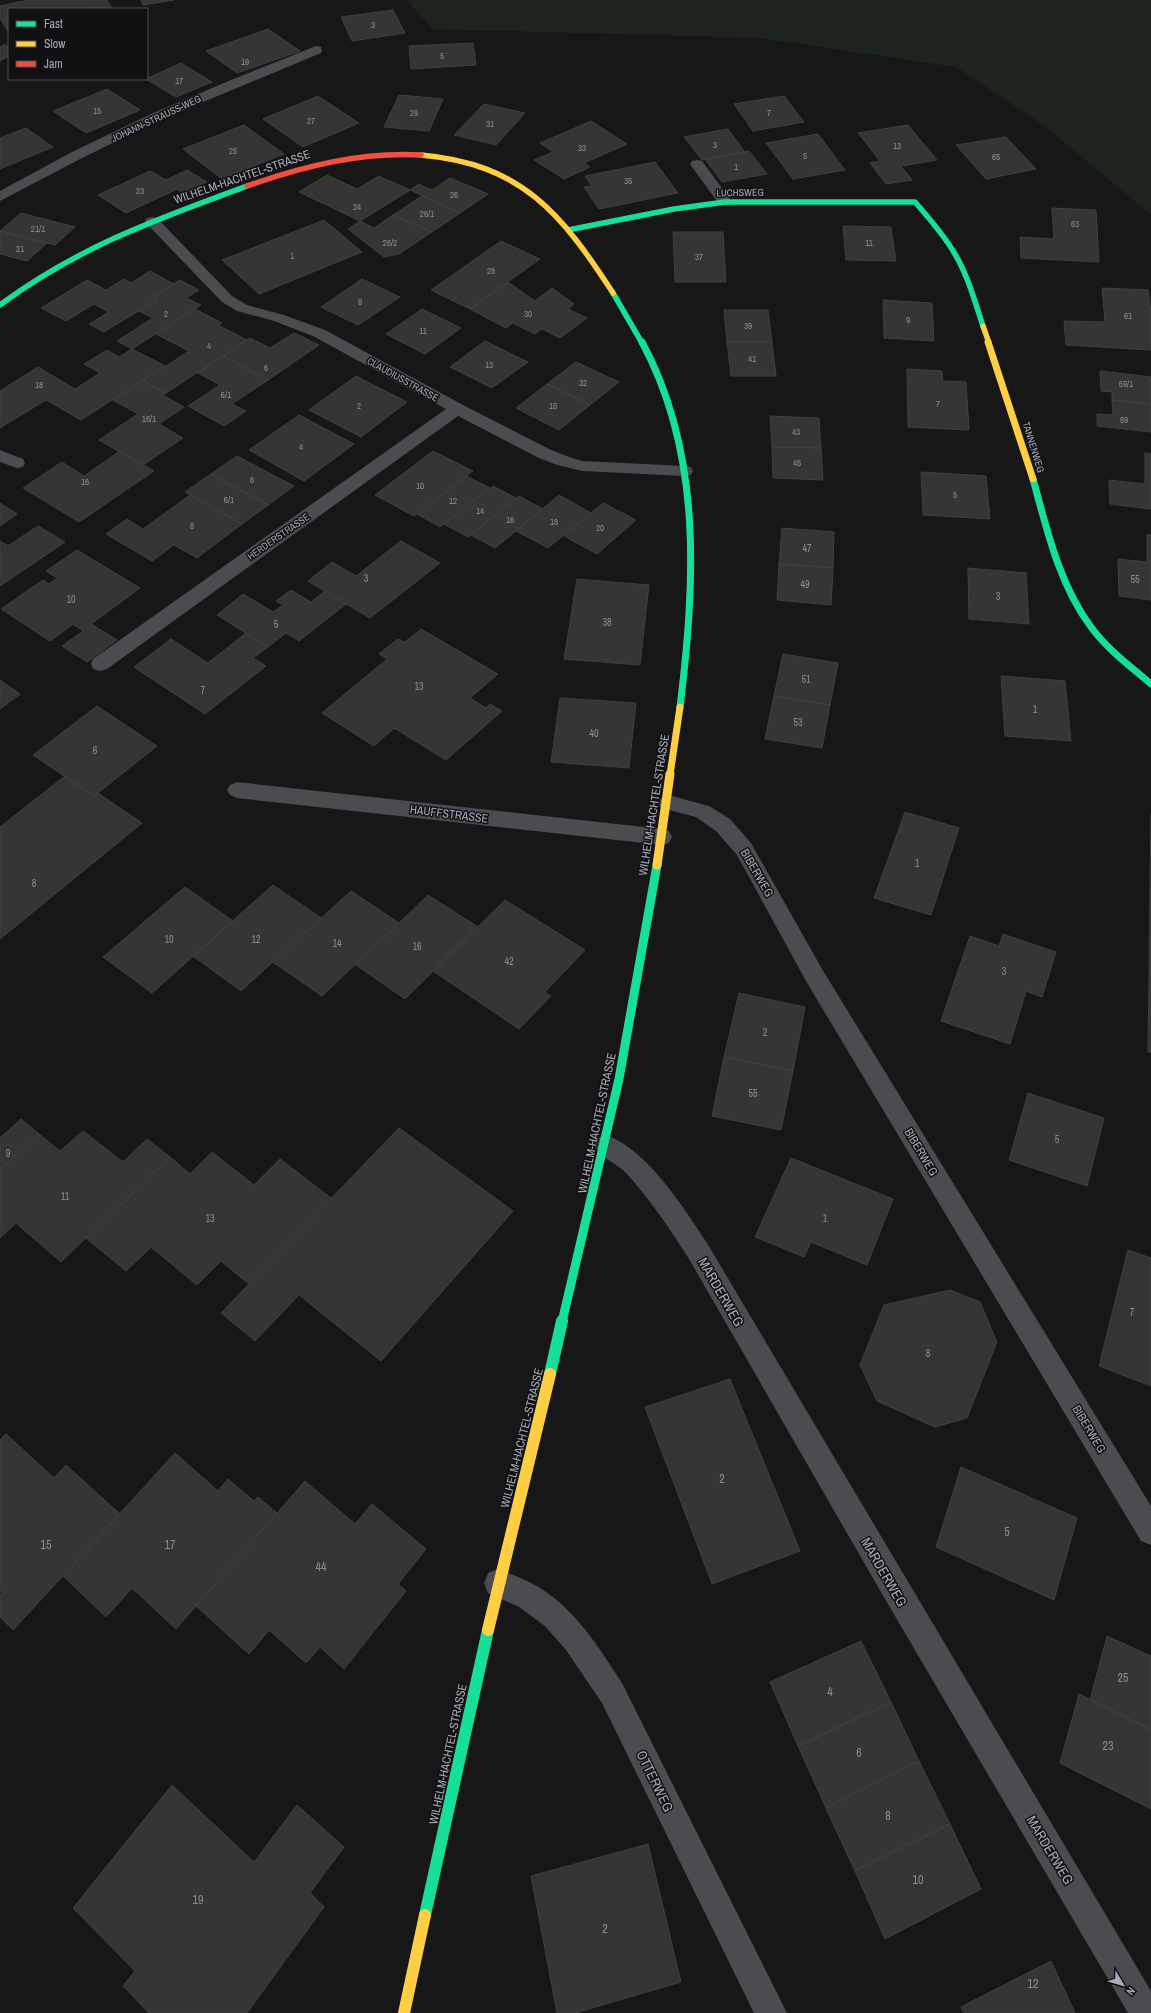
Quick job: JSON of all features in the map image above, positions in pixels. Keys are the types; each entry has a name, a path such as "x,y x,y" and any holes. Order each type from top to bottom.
{"street":[{"name":"JOHANN-STRAUSS-WEG","path":"0,197 42,173 151,119 316,50"},
{"name":"WILHELM-HACHTEL-STRASSE","path":"0,305 15,292 59,262 93,246 152,221 300,167 346,157 392,153 415,154 464,161 504,175 537,199 568,230 611,290 662,383 672,409 685,471 691,526 692,610 668,803 640,974 606,1146 498,1583 404,2013"},
{"path":"697,164 725,202"},
{"name":"LUCHSWEG","path":"568,230 674,209 725,202 915,202"},
{"name":"TANNENWEG","path":"915,202 937,227 955,254 968,283 1020,435 1050,541 1074,600 1091,627 1118,656 1151,684"},
{"name":"CLAUDIUSSTRASSE","path":"152,221 227,299 242,308 291,322 319,333 457,409 562,461 601,468 685,471"},
{"name":"HERDERSTRASSE","path":"100,664 457,409"},
{"path":"0,455 17,463"},
{"name":"HAUFFSTRASSE","path":"237,790 662,837"},
{"name":"BIBERWEG","path":"668,803 702,811 723,826 744,849 814,976 1151,1531"},
{"name":"MARDERWEG","path":"606,1146 633,1164 675,1215 698,1251 890,1583 1146,2013"},
{"name":"OTTERWEG","path":"498,1583 530,1598 557,1618 585,1651 612,1694 772,2013"}],"shaded area":[{"path":"407,0 1151,0 1151,215 1042,124 956,67 760,38 432,29"}],"building":[{"path":"29,0 107,0 112,8 8,8 8,31 0,18 0,6"},
{"path":"141,0 174,0 143,5"},
{"path":"393,10 405,33 352,41 341,17"},
{"path":"268,29 300,51 237,73 206,51"},
{"path":"473,43 476,65 411,69 409,46"},
{"path":"4,45 8,47 8,57 0,61 0,47"},
{"path":"181,63 212,82 176,97 148,80 148,78"},
{"path":"107,89 140,110 86,133 53,111"},
{"path":"399,95 443,99 429,131 384,127"},
{"path":"318,96 359,123 303,147 263,119"},
{"path":"784,96 804,122 753,131 734,104"},
{"path":"484,104 525,113 496,145 454,135"},
{"path":"591,121 627,144 584,163 590,167 564,179 534,160 553,152 540,143"},
{"path":"244,125 284,154 222,179 183,149"},
{"path":"908,125 937,160 901,166 912,180 886,184 870,163 880,161 858,133"},
{"path":"26,128 53,147 0,169 0,138"},
{"path":"728,129 745,152 702,160 684,137"},
{"path":"818,134 845,170 793,179 766,143"},
{"path":"1006,137 1036,169 986,179 956,145"},
{"path":"749,151 767,174 722,182 705,159"},
{"path":"655,162 678,193 599,209 584,187 592,186 585,176"},
{"path":"187,170 207,182 184,193 177,189 126,213 98,195 150,171 166,180"},
{"path":"327,175 357,189 379,176 410,190 360,221 299,192"},
{"path":"450,178 488,194 460,213 410,190 419,184 432,190"},
{"path":"422,196 460,213 432,232 393,215"},
{"path":"1052,208 1096,210 1099,262 1021,258 1020,237 1054,239"},
{"path":"21,213 75,227 55,245 0,231"},
{"path":"393,215 432,232 399,254 384,257 348,229 360,221 374,228"},
{"path":"324,220 362,252 259,294 222,260"},
{"path":"843,226 891,227 896,261 846,260"},
{"path":"0,231 47,243 27,261 0,254"},
{"path":"673,232 723,232 726,282 675,282"},
{"path":"501,241 540,259 470,309 431,290"},
{"path":"150,271 174,284 153,297 158,299 104,332 89,324 109,312 94,304 66,321 41,308 87,280 106,290 124,279 131,283"},
{"path":"362,279 400,297 358,325 321,307"},
{"path":"180,280 199,290 186,298 201,305 132,349 117,341 153,318 139,311 158,299 153,297"},
{"path":"508,282 535,301 552,288 574,304 568,309 587,318 560,338 542,329 535,334 513,323 506,328 470,309"},
{"path":"1102,288 1148,290 1151,312 1151,350 1066,345 1064,321 1105,322"},
{"path":"883,300 932,303 934,341 884,338"},
{"path":"195,309 222,323 218,325 247,340 166,393 143,381 189,351 156,334"},
{"path":"422,309 461,328 425,354 386,334"},
{"path":"724,310 768,310 772,342 727,342"},
{"path":"294,333 319,345 268,380 223,356 250,338 270,348"},
{"path":"485,341 528,362 492,388 450,367"},
{"path":"727,342 772,342 776,376 731,376"},
{"path":"132,349 165,366 81,420 46,400 0,428 0,391 38,367 75,389 100,373 84,364 107,350 119,357"},
{"path":"223,356 268,380 232,404 246,411 224,426 188,406 220,385 198,373"},
{"path":"576,362 619,382 590,405 547,384"},
{"path":"907,369 942,371 943,381 966,382 969,430 908,427"},
{"path":"1100,371 1151,377 1151,404 1112,400 1112,392 1101,391"},
{"path":"356,376 407,402 361,437 309,410"},
{"path":"143,381 166,393 163,395 184,407 159,424 183,438 143,465 99,440 138,414 113,400"},
{"path":"547,384 590,405 559,430 516,408"},
{"path":"1112,400 1151,404 1151,432 1097,426 1097,414 1113,415"},
{"path":"299,415 354,444 304,481 249,450"},
{"path":"770,416 819,418 821,448 772,447"},
{"path":"772,447 821,448 823,480 773,478"},
{"path":"120,451 154,471 79,522 23,488 62,462 84,476"},
{"path":"433,451 473,471 414,516 375,495"},
{"path":"1145,453 1151,454 1151,509 1110,504 1109,480 1145,484"},
{"path":"237,456 294,486 268,505 211,474"},
{"path":"921,472 986,476 990,519 923,515"},
{"path":"211,474 268,505 242,524 185,492"},
{"path":"466,476 490,488 440,527 417,514"},
{"path":"493,486 516,498 468,537 444,524"},
{"path":"190,495 242,524 197,558 174,545 152,561 106,534 127,519 143,529"},
{"path":"559,495 591,513 548,548 516,531"},
{"path":"519,496 543,509 495,548 471,535"},
{"path":"0,503 17,514 0,526"},
{"path":"603,503 636,520 597,554 564,536"},
{"path":"38,526 65,542 0,586 0,541 8,546"},
{"path":"782,528 834,532 833,568 779,564"},
{"path":"1147,535 1151,535 1151,600 1119,596 1118,559 1147,562"},
{"path":"401,541 440,563 370,618 308,581 332,562 356,576"},
{"path":"77,550 140,588 91,624 117,640 87,662 62,646 83,631 73,624 50,641 1,609 43,580 49,584 57,578 46,571"},
{"path":"779,564 833,568 831,605 777,600"},
{"path":"968,568 1026,573 1029,624 969,619"},
{"path":"577,579 649,585 640,665 564,659"},
{"path":"291,590 311,602 325,591 346,604 299,641 286,633 268,647 217,615 243,594 273,612 283,605 276,601"},
{"path":"421,629 498,674 470,698 486,708 490,704 502,711 446,760 394,728 374,746 322,713 387,659 379,654 398,639 405,642"},
{"path":"246,633 268,647 253,658 266,666 205,714 134,667 171,639 208,663"},
{"path":"783,654 838,663 830,705 774,696"},
{"path":"1001,676 1065,681 1071,741 1005,736"},
{"path":"0,680 20,694 0,709"},
{"path":"774,696 830,705 822,748 765,739"},
{"path":"560,698 636,703 629,768 551,762"},
{"path":"97,706 157,746 94,796 33,755"},
{"path":"65,776 94,796 98,793 142,823 0,939 0,827"},
{"path":"905,812 959,828 931,915 874,898"},
{"path":"1151,814 1151,1052 1148,1052"},
{"path":"273,885 321,918 241,991 193,956"},
{"path":"185,887 233,921 152,993 103,957"},
{"path":"351,891 399,923 322,996 273,962"},
{"path":"428,895 478,927 405,999 356,965"},
{"path":"505,900 585,950 545,992 551,996 519,1029 433,971"},
{"path":"1003,934 1056,952 1042,997 1026,991 1010,1044 941,1021 970,936 999,946"},
{"path":"739,993 805,1007 793,1071 724,1057"},
{"path":"724,1057 793,1071 781,1130 712,1116"},
{"path":"1028,1093 1104,1118 1087,1186 1009,1160"},
{"path":"21,1119 39,1134 0,1169 0,1138"},
{"path":"399,1128 513,1211 381,1361 299,1295 255,1341 221,1313"},
{"path":"83,1131 123,1162 147,1139 170,1157 61,1262 16,1223 0,1238 0,1169 39,1134 60,1151"},
{"path":"212,1152 254,1185 280,1159 331,1198 249,1284 221,1261 197,1285 151,1247 126,1271 86,1238 170,1157 190,1174"},
{"path":"791,1158 893,1199 867,1265 811,1242 804,1257 755,1237"},
{"path":"1128,1250 1151,1258 1151,1386 1099,1366"},
{"path":"950,1290 980,1302 997,1342 967,1418 935,1427 877,1401 860,1365 884,1305"},
{"path":"730,1379 800,1551 712,1584 645,1407"},
{"path":"6,1434 54,1478 66,1465 120,1514 13,1630 0,1617 0,1595 2,1592 0,1590 0,1440"},
{"path":"175,1453 218,1491 228,1479 254,1501 258,1497 277,1513 176,1629 132,1588 106,1617 63,1576"},
{"path":"961,1467 1077,1518 1054,1600 936,1547"},
{"path":"305,1481 355,1524 372,1504 426,1549 398,1584 406,1591 344,1669 320,1647 306,1663 269,1630 249,1654 196,1606"},
{"path":"1107,1636 1151,1656 1151,1730 1090,1700"},
{"path":"861,1641 891,1702 798,1746 770,1682"},
{"path":"1079,1694 1151,1730 1151,1809 1060,1763"},
{"path":"891,1702 919,1761 826,1808 798,1746"},
{"path":"919,1761 950,1824 855,1871 826,1808"},
{"path":"172,1785 254,1862 297,1805 344,1847 310,1893 324,1907 247,2013 149,2013 123,1986 135,1971 73,1908"},
{"path":"950,1824 981,1889 885,1939 855,1871"},
{"path":"648,1844 681,1982 575,2013 557,2013 531,1876"},
{"path":"1051,1961 1075,2013 964,2013 961,2007"}],"traffic: fast":[{"path":"0,305 28,284 57,266 118,235 247,186"},
{"path":"568,230 674,209 725,202 915,202 931,220 955,254 967,280 983,326"},
{"path":"613,293 638,335 666,394 681,446 687,483 692,558 691,595 685,670 680,707"},
{"path":"1033,479 1043,517 1056,556 1071,594 1080,611 1105,643 1151,684"},
{"path":"550,1374 619,1079 657,865"},
{"path":"425,1915 488,1630"}],"traffic: slow":[{"path":"421,155 472,163 501,174 518,184 550,211 578,242 613,293"},
{"path":"983,326 1020,435 1033,479"},
{"path":"657,865 680,707"},
{"path":"488,1630 550,1374"},
{"path":"404,2013 425,1915"}],"traffic: jam":[{"path":"247,186 311,166 355,157 399,154 421,155"}]}
